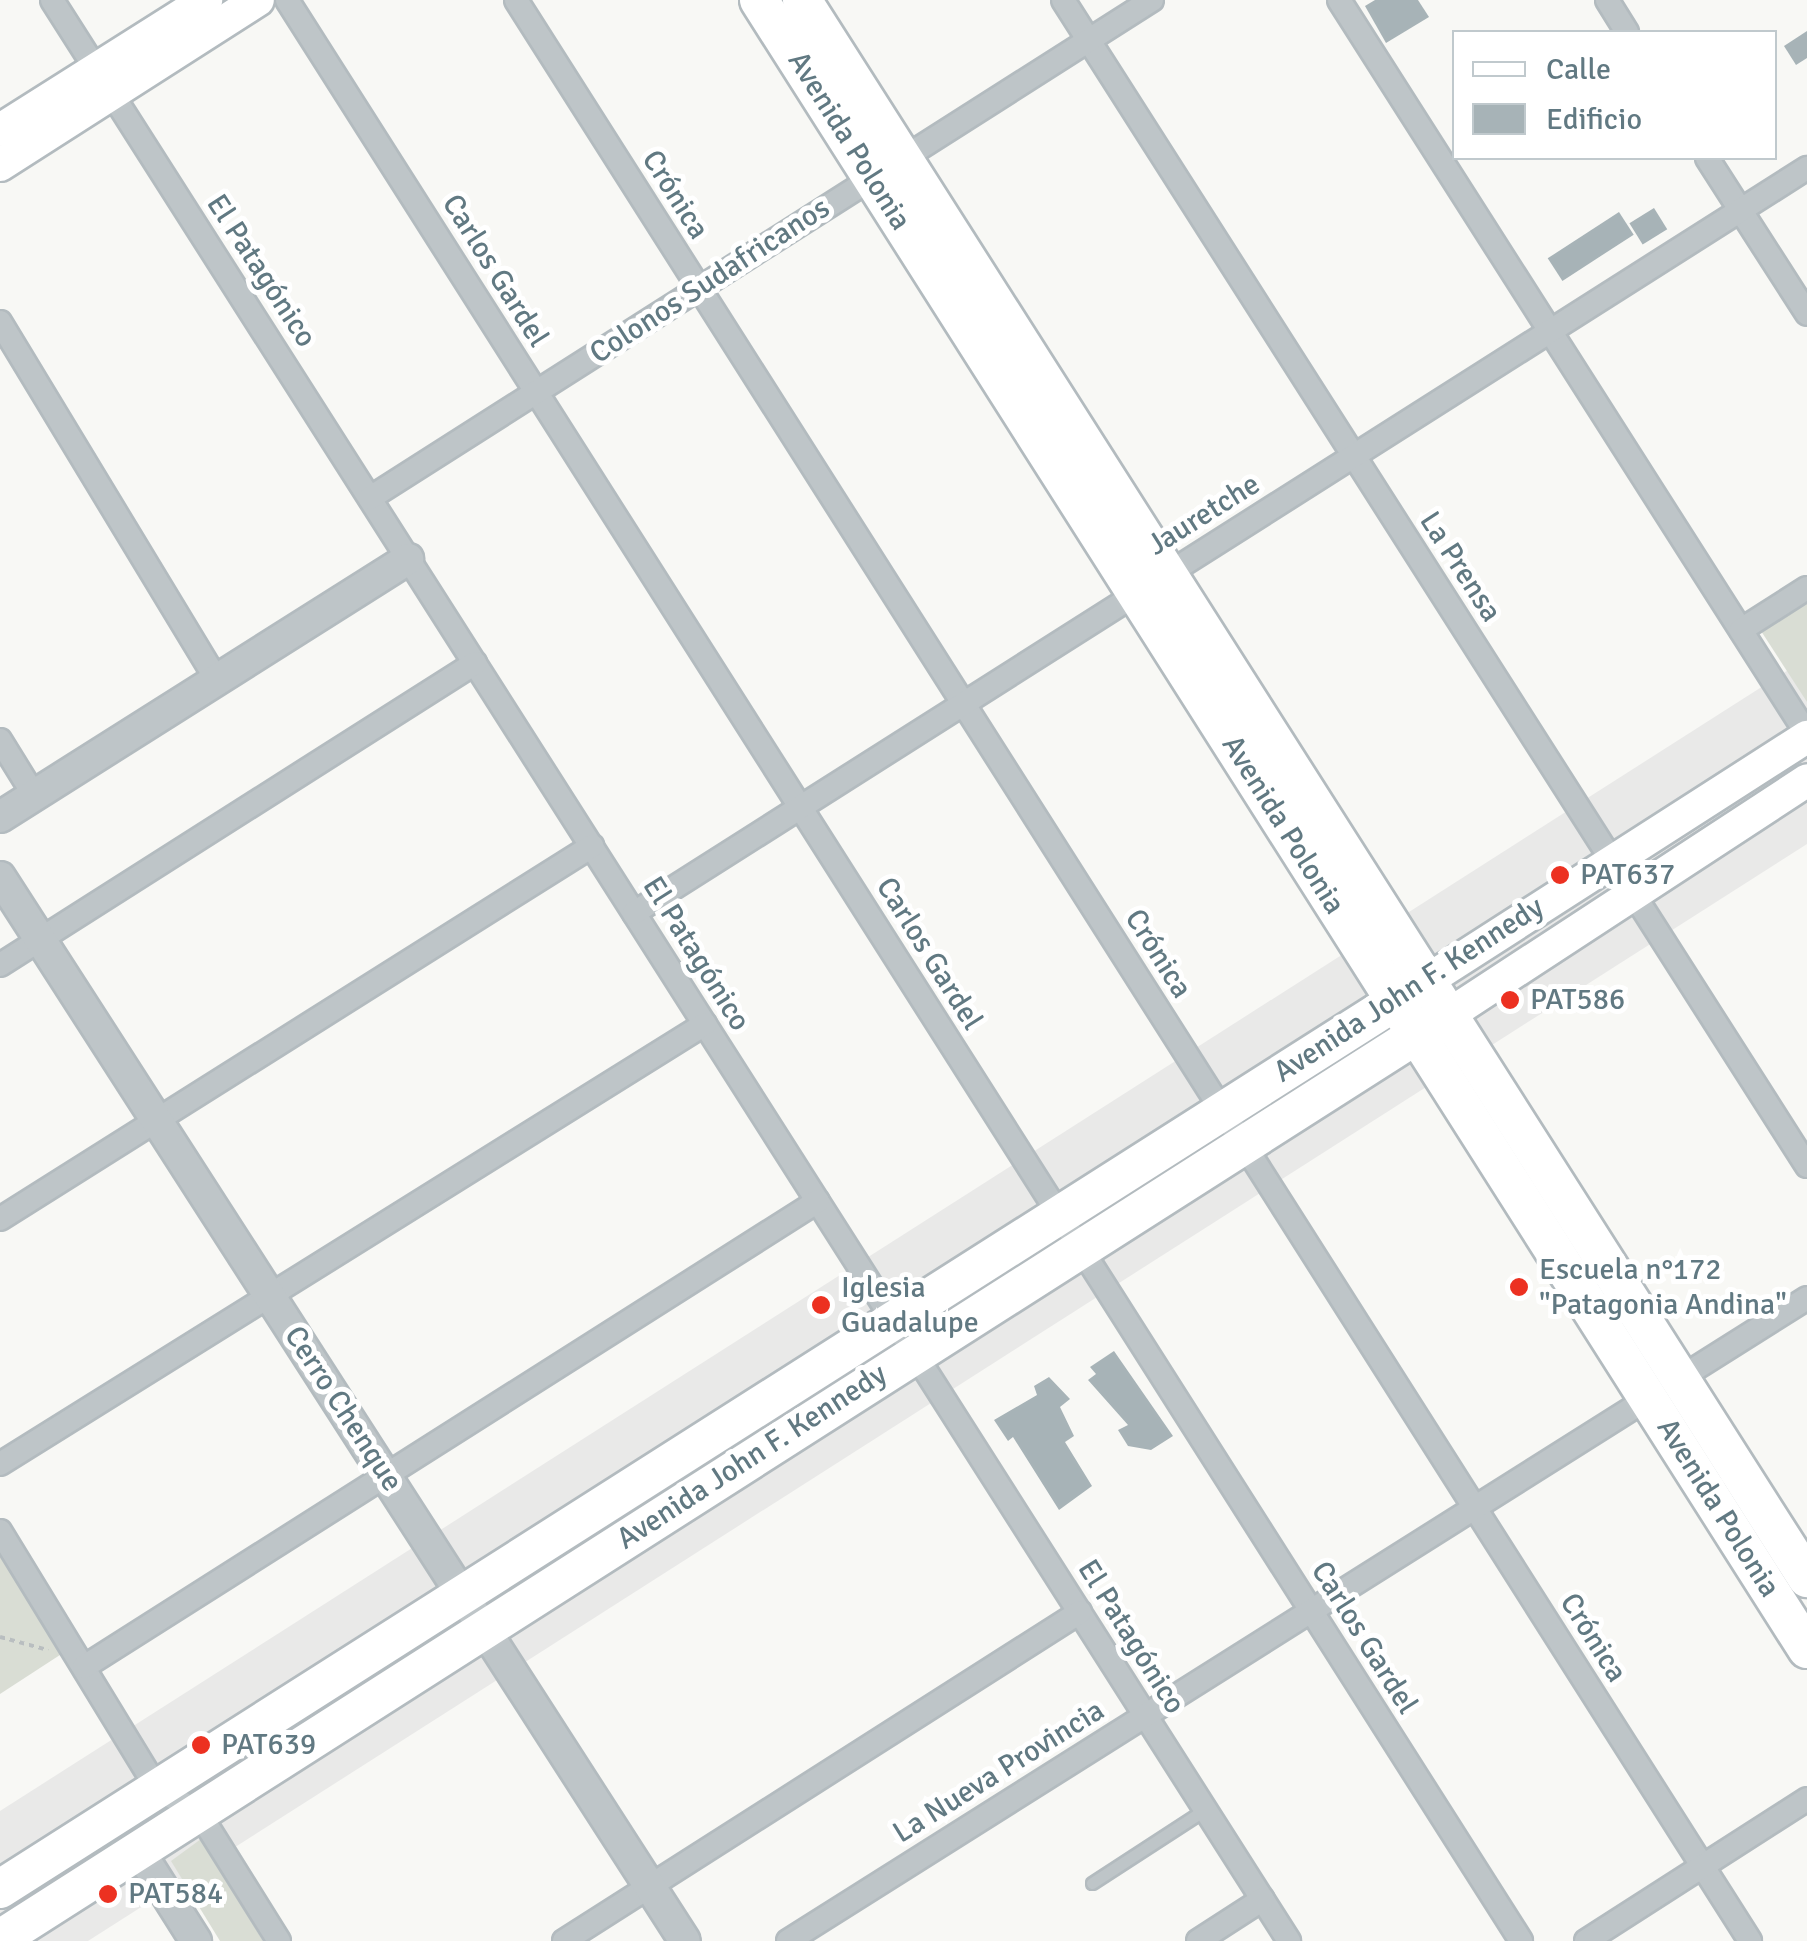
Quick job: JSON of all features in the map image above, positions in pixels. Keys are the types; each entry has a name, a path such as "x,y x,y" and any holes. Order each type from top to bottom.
{"main road":[{"path":"0,165 206,0"},
{"path":"0,130 104,81 258,0"},
{"name":"Avenida Polonia","path":"759,0 888,168 1168,573 1807,1578"},
{"name":"Avenida Polonia","path":"802,0 888,168 1136,594 1807,1650"},
{"name":"Avenida John F. Kennedy","path":"0,1939 915,1353 1222,1110 1807,735"},
{"name":"Avenida John F. Kennedy","path":"4,1879 158,1788 894,1321 1245,1146 1807,780"}],"street":[{"name":"El Patagónico","path":"52,0 1289,1941"},
{"name":"Carlos Gardel","path":"287,0 1521,1941"},
{"name":"Crónica","path":"516,0 1750,1941"},
{"name":"La Prensa","path":"1063,0 1807,1166"},
{"name":"Colonos Sudafricanos","path":"370,498 1152,0"},
{"path":"1340,0 1807,735"},
{"path":"1607,0 1627,30"},
{"path":"1708,160 1807,314"},
{"name":"Jauretche","path":"634,912 1807,168"},
{"path":"0,322 218,680"},
{"path":"0,817 408,559"},
{"path":"1741,630 1807,588"},
{"path":"0,965 475,663"},
{"path":"0,740 34,795"},
{"path":"0,1219 592,846"},
{"name":"Cerro Chenque","path":"0,878 685,1941"},
{"path":"0,1464 705,1024"},
{"path":"84,1668 818,1201"},
{"path":"1681,1378 1807,1298"},
{"name":"La Nueva Provincia","path":"788,1941 1681,1378"},
{"path":"0,1532 158,1788 198,1813 279,1941"},
{"path":"564,1941 1080,1612"},
{"path":"1586,1941 1807,1799"},
{"path":"139,1851 196,1941"},
{"path":"4,1879 34,1918"},
{"path":"1198,1941 1263,1900"}],"lane":[{"path":"1092,1883 1206,1809"}],"path":[{"path":"0,1638 63,1654"}],"shaded area":[{"path":"1807,602 1807,702 1761,631"},
{"path":"1807,658 1807,844 88,1941 0,1941 0,1811"},
{"path":"0,1555 63,1653 0,1694"},
{"path":"201,1839 263,1941 220,1941 171,1861"}],"building":[{"path":"1375,0 1418,0 1429,17 1386,43 1365,6"},
{"path":"1807,31 1807,58 1796,65 1784,46"},
{"path":"1654,208 1667,229 1643,245 1629,223"},
{"path":"1619,212 1634,235 1562,281 1548,258"},
{"path":"1114,1351 1173,1436 1151,1450 1128,1446 1118,1430 1128,1425 1088,1380 1096,1374 1090,1367"},
{"path":"1049,1377 1070,1399 1060,1407 1074,1436 1065,1442 1092,1486 1059,1510 1013,1437 1008,1441 994,1420 1037,1395 1034,1386"}],"place":[{"name":"PAT637","path":"1560,875"},
{"name":"PAT586","path":"1510,1000"},
{"name":"Escuela n°172 \"Patagonia Andina\"","path":"1519,1287"},
{"name":"Iglesia Guadalupe","path":"821,1305"},
{"name":"PAT639","path":"201,1745"},
{"name":"PAT584","path":"108,1894"}]}
